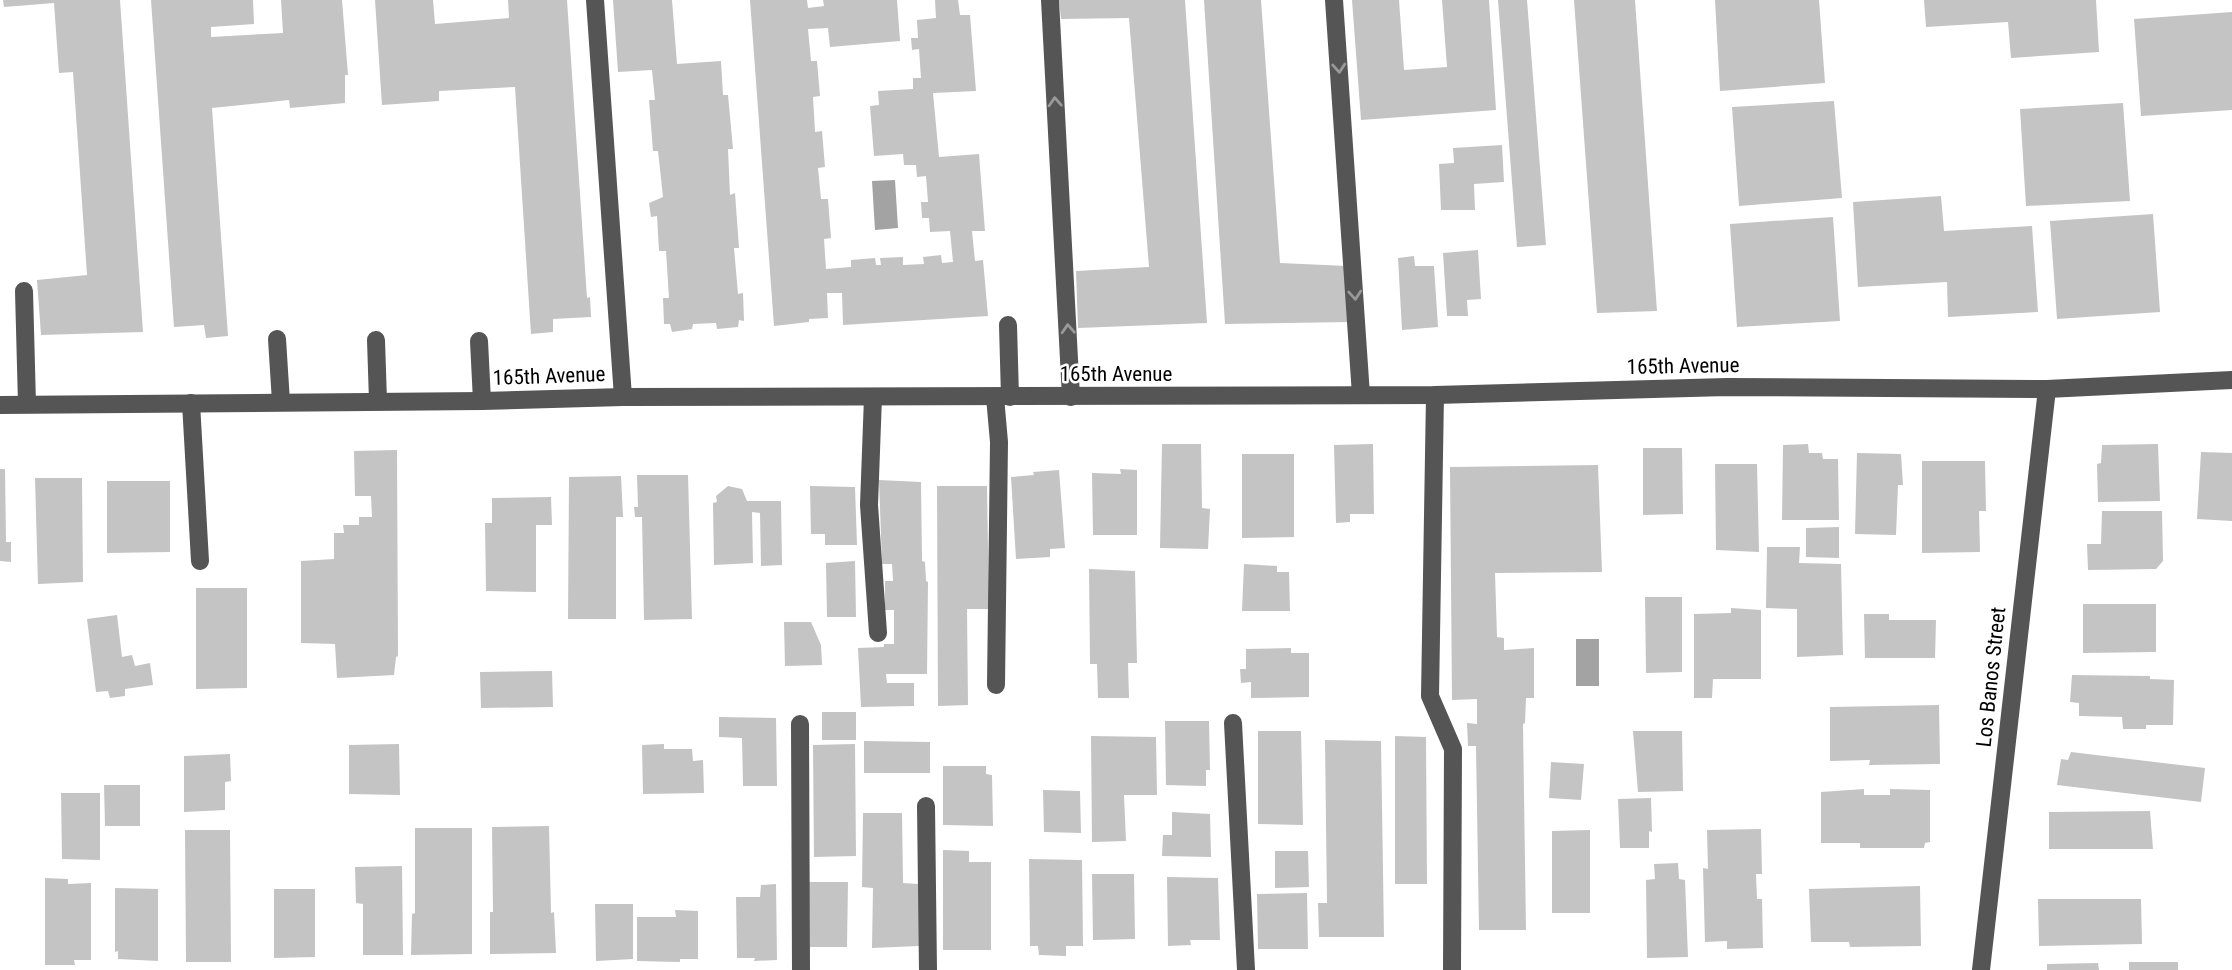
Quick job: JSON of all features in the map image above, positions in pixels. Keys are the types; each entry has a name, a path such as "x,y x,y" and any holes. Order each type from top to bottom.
{"street":[{"path":"595,0 623,397"},
{"path":"1050,0 1071,397"},
{"path":"1334,0 1361,395"},
{"path":"24,291 27,404"},
{"path":"996,685 999,442 1008,324"},
{"path":"277,339 281,402"},
{"path":"376,340 378,401"},
{"path":"479,341 482,401"},
{"name":"165th Avenue","path":"0,405 482,401 623,397 1435,395 1727,387 2047,389 2232,380"},
{"name":"Los Banos Street","path":"1981,970 2047,389"},
{"path":"1435,395 1430,696 1453,749 1452,970"},
{"path":"873,397 869,505 878,632"},
{"path":"191,403 200,561"},
{"path":"1233,723 1246,970"},
{"path":"800,724 801,970"},
{"path":"926,806 928,970"}],"shaded area":[{"path":"895,180 898,228 875,230 872,181"},
{"path":"1576,639 1599,639 1599,686 1576,686"}],"building":[{"path":"3,0 120,0 143,332 41,335 37,280 87,275 73,72 59,73 54,3 4,7"},
{"path":"151,0 253,0 254,24 211,27 211,37 283,33 281,0 342,0 348,75 345,75 345,103 290,108 289,100 212,108 228,336 206,338 204,325 174,327"},
{"path":"375,0 433,0 435,24 509,18 508,0 567,0 587,298 590,297 591,317 553,319 553,332 531,334 515,87 439,91 439,101 382,105"},
{"path":"613,0 672,0 677,64 721,61 723,95 728,95 733,149 728,149 730,195 735,193 739,248 734,248 738,294 743,293 744,321 739,320 738,327 717,329 716,323 693,324 692,329 672,332 670,324 664,324 663,298 669,298 666,251 659,251 657,216 651,217 649,203 663,197 658,151 653,151 649,100 655,100 652,70 618,72"},
{"path":"750,0 807,0 808,8 824,6 823,0 897,0 900,41 830,47 828,28 808,29 811,61 817,61 820,96 813,97 815,132 822,131 825,167 818,168 821,199 828,199 831,238 824,239 826,269 851,267 851,260 875,258 876,265 881,265 880,258 903,257 903,265 924,264 923,257 941,255 942,263 953,262 950,231 930,232 929,218 922,218 921,202 928,202 926,176 917,177 916,165 904,165 903,154 874,156 870,106 879,105 878,91 913,89 913,78 921,78 919,49 912,50 911,38 918,38 917,20 936,18 935,0 958,0 960,15 970,15 976,91 933,93 939,157 979,154 985,231 972,231 975,261 983,260 988,316 843,325 842,293 827,293 828,318 774,326"},
{"path":"1059,0 1185,0 1207,323 1078,328 1076,271 1149,267 1129,18 1061,19"},
{"path":"1204,0 1261,0 1280,263 1347,266 1351,322 1225,324"},
{"path":"1352,0 1399,0 1404,70 1447,67 1442,0 1489,0 1496,110 1361,120"},
{"path":"1498,0 1527,0 1546,245 1517,247"},
{"path":"1574,0 1635,0 1657,311 1597,313"},
{"path":"1715,0 1819,0 1825,83 1720,91"},
{"path":"1924,0 2096,0 2099,52 2011,58 2008,22 1926,27"},
{"path":"2232,12 2232,110 2141,116 2134,19"},
{"path":"1834,101 1842,198 1739,206 1732,107"},
{"path":"2123,103 2130,201 2026,206 2020,109"},
{"path":"1502,145 1504,182 1474,184 1475,210 1441,210 1439,164 1454,163 1453,148"},
{"path":"1941,196 1944,231 2032,226 2038,312 1948,317 1947,282 1858,287 1853,202"},
{"path":"2153,214 2160,312 2057,319 2050,221"},
{"path":"1833,217 1840,321 1737,327 1730,224"},
{"path":"1478,250 1481,299 1467,300 1468,316 1447,316 1443,253"},
{"path":"1414,256 1415,266 1434,266 1438,327 1402,330 1398,258"},
{"path":"1162,444 1201,444 1202,508 1210,509 1208,549 1160,548"},
{"path":"1373,444 1374,514 1350,514 1350,522 1336,523 1334,445"},
{"path":"1808,444 1809,453 1822,453 1823,459 1838,459 1839,520 1782,520 1783,445"},
{"path":"2158,444 2160,501 2098,502 2097,464 2101,463 2102,445"},
{"path":"1643,448 1682,448 1683,514 1643,515"},
{"path":"397,450 398,656 394,675 337,678 335,644 301,643 301,561 334,559 334,533 344,533 343,525 359,525 359,517 372,517 371,496 355,496 354,451"},
{"path":"2201,452 2232,453 2232,521 2197,519"},
{"path":"1857,453 1901,454 1903,485 1898,485 1896,535 1855,534"},
{"path":"1242,454 1294,454 1294,537 1242,538"},
{"path":"1922,461 1985,461 1986,511 1979,511 1980,552 1922,553"},
{"path":"1715,464 1757,464 1759,552 1716,550"},
{"path":"1598,465 1602,572 1495,573 1497,637 1504,638 1504,650 1534,648 1534,698 1526,698 1523,724 1526,930 1479,930 1476,746 1468,746 1467,723 1477,724 1477,699 1452,700 1450,467"},
{"path":"0,469 5,469 6,542 11,542 11,562 0,561"},
{"path":"1120,469 1137,470 1137,535 1093,535 1092,473 1121,474"},
{"path":"1059,470 1065,548 1050,549 1050,557 1016,559 1011,477"},
{"path":"637,475 688,475 692,619 644,620 642,517 635,517 634,507 638,507"},
{"path":"621,476 623,517 616,517 616,619 568,619 569,477"},
{"path":"35,478 82,478 83,582 38,584"},
{"path":"879,480 921,482 922,561 925,562 928,582 927,674 886,674 887,683 914,683 914,706 861,707 858,648 894,644 894,610 885,610 885,581 893,581 892,564 882,564"},
{"path":"107,481 170,481 170,552 107,553"},
{"path":"728,486 742,489 747,501 781,501 782,565 761,566 760,513 752,512 753,563 714,565 713,503 717,502 716,496"},
{"path":"810,486 855,487 857,545 825,545 825,534 811,534"},
{"path":"937,486 987,486 989,609 967,609 968,705 938,706"},
{"path":"551,497 552,525 536,525 536,592 486,591 485,523 492,523 492,498"},
{"path":"2102,511 2162,511 2163,561 2156,569 2088,570 2087,544 2101,544"},
{"path":"1839,527 1839,558 1806,557 1806,528"},
{"path":"1767,547 1800,547 1799,563 1841,564 1843,655 1797,657 1797,609 1766,608"},
{"path":"855,561 856,617 827,617 826,563"},
{"path":"1244,564 1277,566 1277,572 1289,572 1290,611 1242,611"},
{"path":"1089,569 1135,571 1137,663 1128,663 1129,698 1098,698 1097,664 1090,664"},
{"path":"196,588 247,588 247,688 196,689"},
{"path":"1645,597 1682,597 1682,672 1646,673"},
{"path":"2083,604 2156,604 2156,652 2083,653"},
{"path":"1731,608 1761,610 1761,679 1713,679 1712,698 1694,698 1694,614 1731,613"},
{"path":"1864,614 1889,614 1889,620 1936,620 1935,658 1865,658"},
{"path":"117,615 122,657 132,655 135,666 150,663 153,685 125,689 125,696 110,698 108,691 96,692 87,619"},
{"path":"784,622 811,622 821,645 822,665 785,666"},
{"path":"1291,648 1291,653 1309,653 1309,697 1251,698 1251,682 1241,683 1240,669 1246,669 1246,649"},
{"path":"552,671 553,707 481,708 480,672"},
{"path":"2072,675 2150,676 2150,679 2174,680 2173,725 2146,725 2146,729 2123,729 2122,717 2079,716 2079,703 2070,702"},
{"path":"1939,705 1940,764 1869,765 1870,760 1830,761 1830,707"},
{"path":"822,712 856,712 856,740 822,740"},
{"path":"719,717 776,718 777,786 743,786 742,738 719,737"},
{"path":"1165,721 1209,721 1210,770 1206,770 1206,786 1166,785"},
{"path":"1258,731 1301,731 1303,825 1258,824"},
{"path":"1633,731 1682,731 1683,791 1638,792"},
{"path":"1091,736 1156,737 1157,795 1124,795 1126,841 1092,842"},
{"path":"1395,736 1426,737 1427,884 1395,884"},
{"path":"1325,740 1381,741 1384,937 1319,937 1318,903 1327,903"},
{"path":"864,741 930,742 930,773 864,773"},
{"path":"399,744 400,795 349,794 349,745"},
{"path":"664,744 664,749 692,749 693,761 703,760 704,793 643,794 642,745"},
{"path":"855,744 856,856 814,857 813,745"},
{"path":"2071,752 2205,768 2201,802 2057,785 2061,759 2068,760"},
{"path":"230,754 231,781 225,782 225,810 184,812 184,756"},
{"path":"1551,762 1584,764 1581,800 1549,798"},
{"path":"943,766 986,766 986,774 992,775 993,826 943,825"},
{"path":"104,785 140,785 140,826 105,826"},
{"path":"1864,789 1864,795 1890,795 1890,789 1930,790 1930,842 1925,843 1924,848 1860,848 1860,843 1821,843 1821,792"},
{"path":"1043,790 1080,791 1081,833 1044,832"},
{"path":"61,793 100,793 100,860 62,859"},
{"path":"1651,798 1652,832 1649,831 1649,848 1620,848 1618,799"},
{"path":"2150,811 2153,849 2049,849 2049,812"},
{"path":"1172,812 1210,814 1211,857 1162,856 1163,835 1172,835"},
{"path":"863,813 902,813 903,883 919,884 919,946 872,948 873,888 862,887"},
{"path":"549,826 551,913 554,912 556,953 490,954 490,912 493,912 492,827"},
{"path":"415,828 472,828 472,954 411,955 412,914 415,913"},
{"path":"1761,829 1762,874 1756,874 1757,899 1762,899 1763,948 1727,949 1727,941 1705,942 1703,868 1708,869 1707,830"},
{"path":"185,830 230,830 231,962 186,962"},
{"path":"1590,830 1590,913 1552,913 1552,831"},
{"path":"943,850 969,851 969,862 991,862 991,950 943,950"},
{"path":"1275,851 1308,851 1309,887 1275,888"},
{"path":"1029,859 1082,860 1083,946 1066,946 1066,956 1039,955 1038,946 1030,946"},
{"path":"1678,863 1679,879 1685,880 1688,957 1647,958 1646,880 1655,879 1654,864"},
{"path":"402,866 403,955 363,955 363,904 356,903 355,867"},
{"path":"1092,874 1134,874 1135,939 1093,940"},
{"path":"1167,877 1218,878 1220,940 1190,940 1191,945 1168,946"},
{"path":"45,878 68,879 68,884 91,883 91,960 74,960 75,965 45,965"},
{"path":"809,882 848,882 847,947 810,947"},
{"path":"776,884 777,960 754,961 755,958 737,958 736,897 760,897 761,885"},
{"path":"1920,886 1921,946 1850,947 1849,942 1811,942 1809,889"},
{"path":"115,888 158,889 158,961 118,959 118,951 115,952"},
{"path":"274,889 315,889 315,957 274,958"},
{"path":"1307,893 1308,949 1258,949 1257,894"},
{"path":"2038,899 2141,899 2142,944 2039,946"},
{"path":"595,904 633,904 633,959 596,961"},
{"path":"675,910 698,911 698,959 680,959 680,962 637,961 637,917 676,917"},
{"path":"2129,962 2178,962 2178,970 2129,970"},
{"path":"2098,963 2099,970 2047,970 2047,964"}]}
